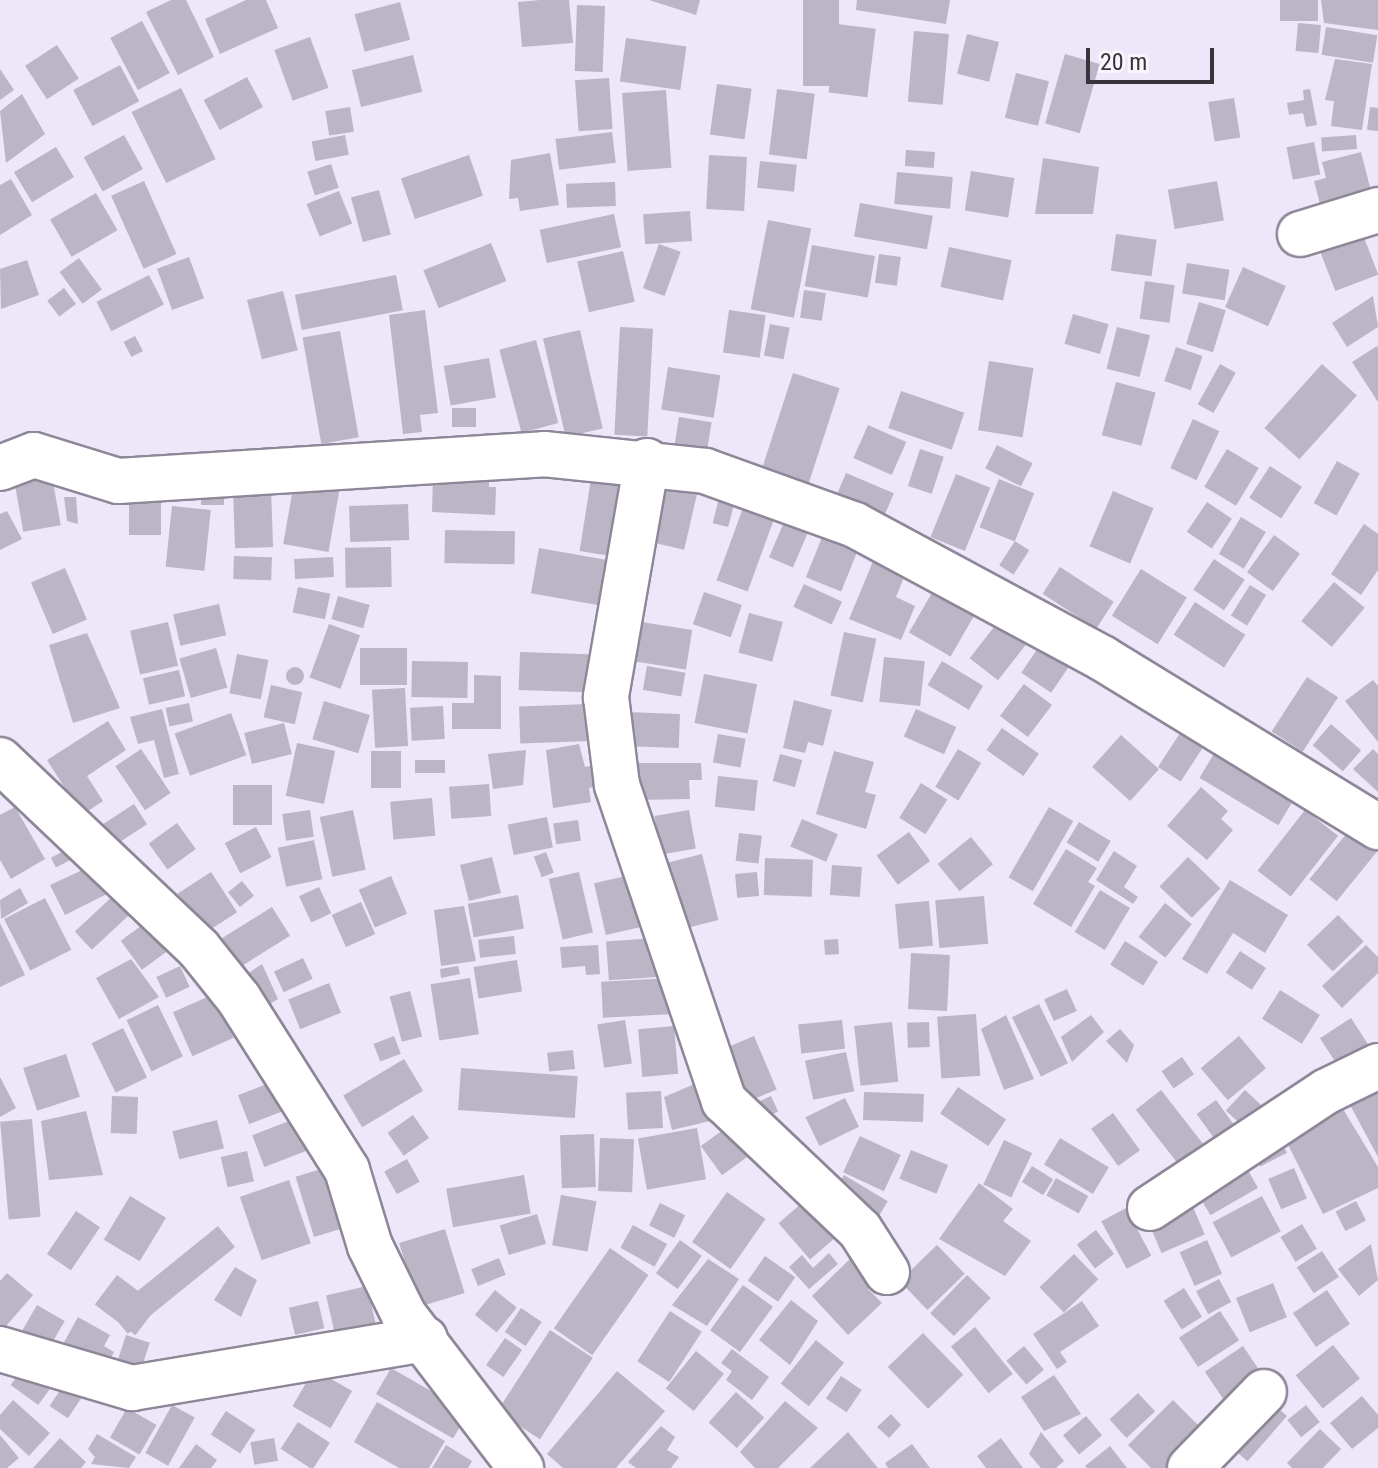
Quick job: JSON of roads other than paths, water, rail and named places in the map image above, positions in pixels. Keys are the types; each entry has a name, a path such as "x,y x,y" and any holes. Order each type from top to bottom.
{"street":[{"path":"1300,234 1378,210"},
{"path":"0,468 34,455 118,481 531,455 647,461 705,471 855,525 1102,658 1373,815"},
{"path":"647,461 607,686 606,736 617,785 724,1101 860,1230 869,1254 887,1272"},
{"path":"0,760 199,949 239,999 347,1170 370,1246 404,1315 521,1468"},
{"path":"1150,1208 1327,1091 1378,1066"},
{"path":"0,1349 132,1388 425,1339"},
{"path":"1190,1468 1264,1392"}]}
